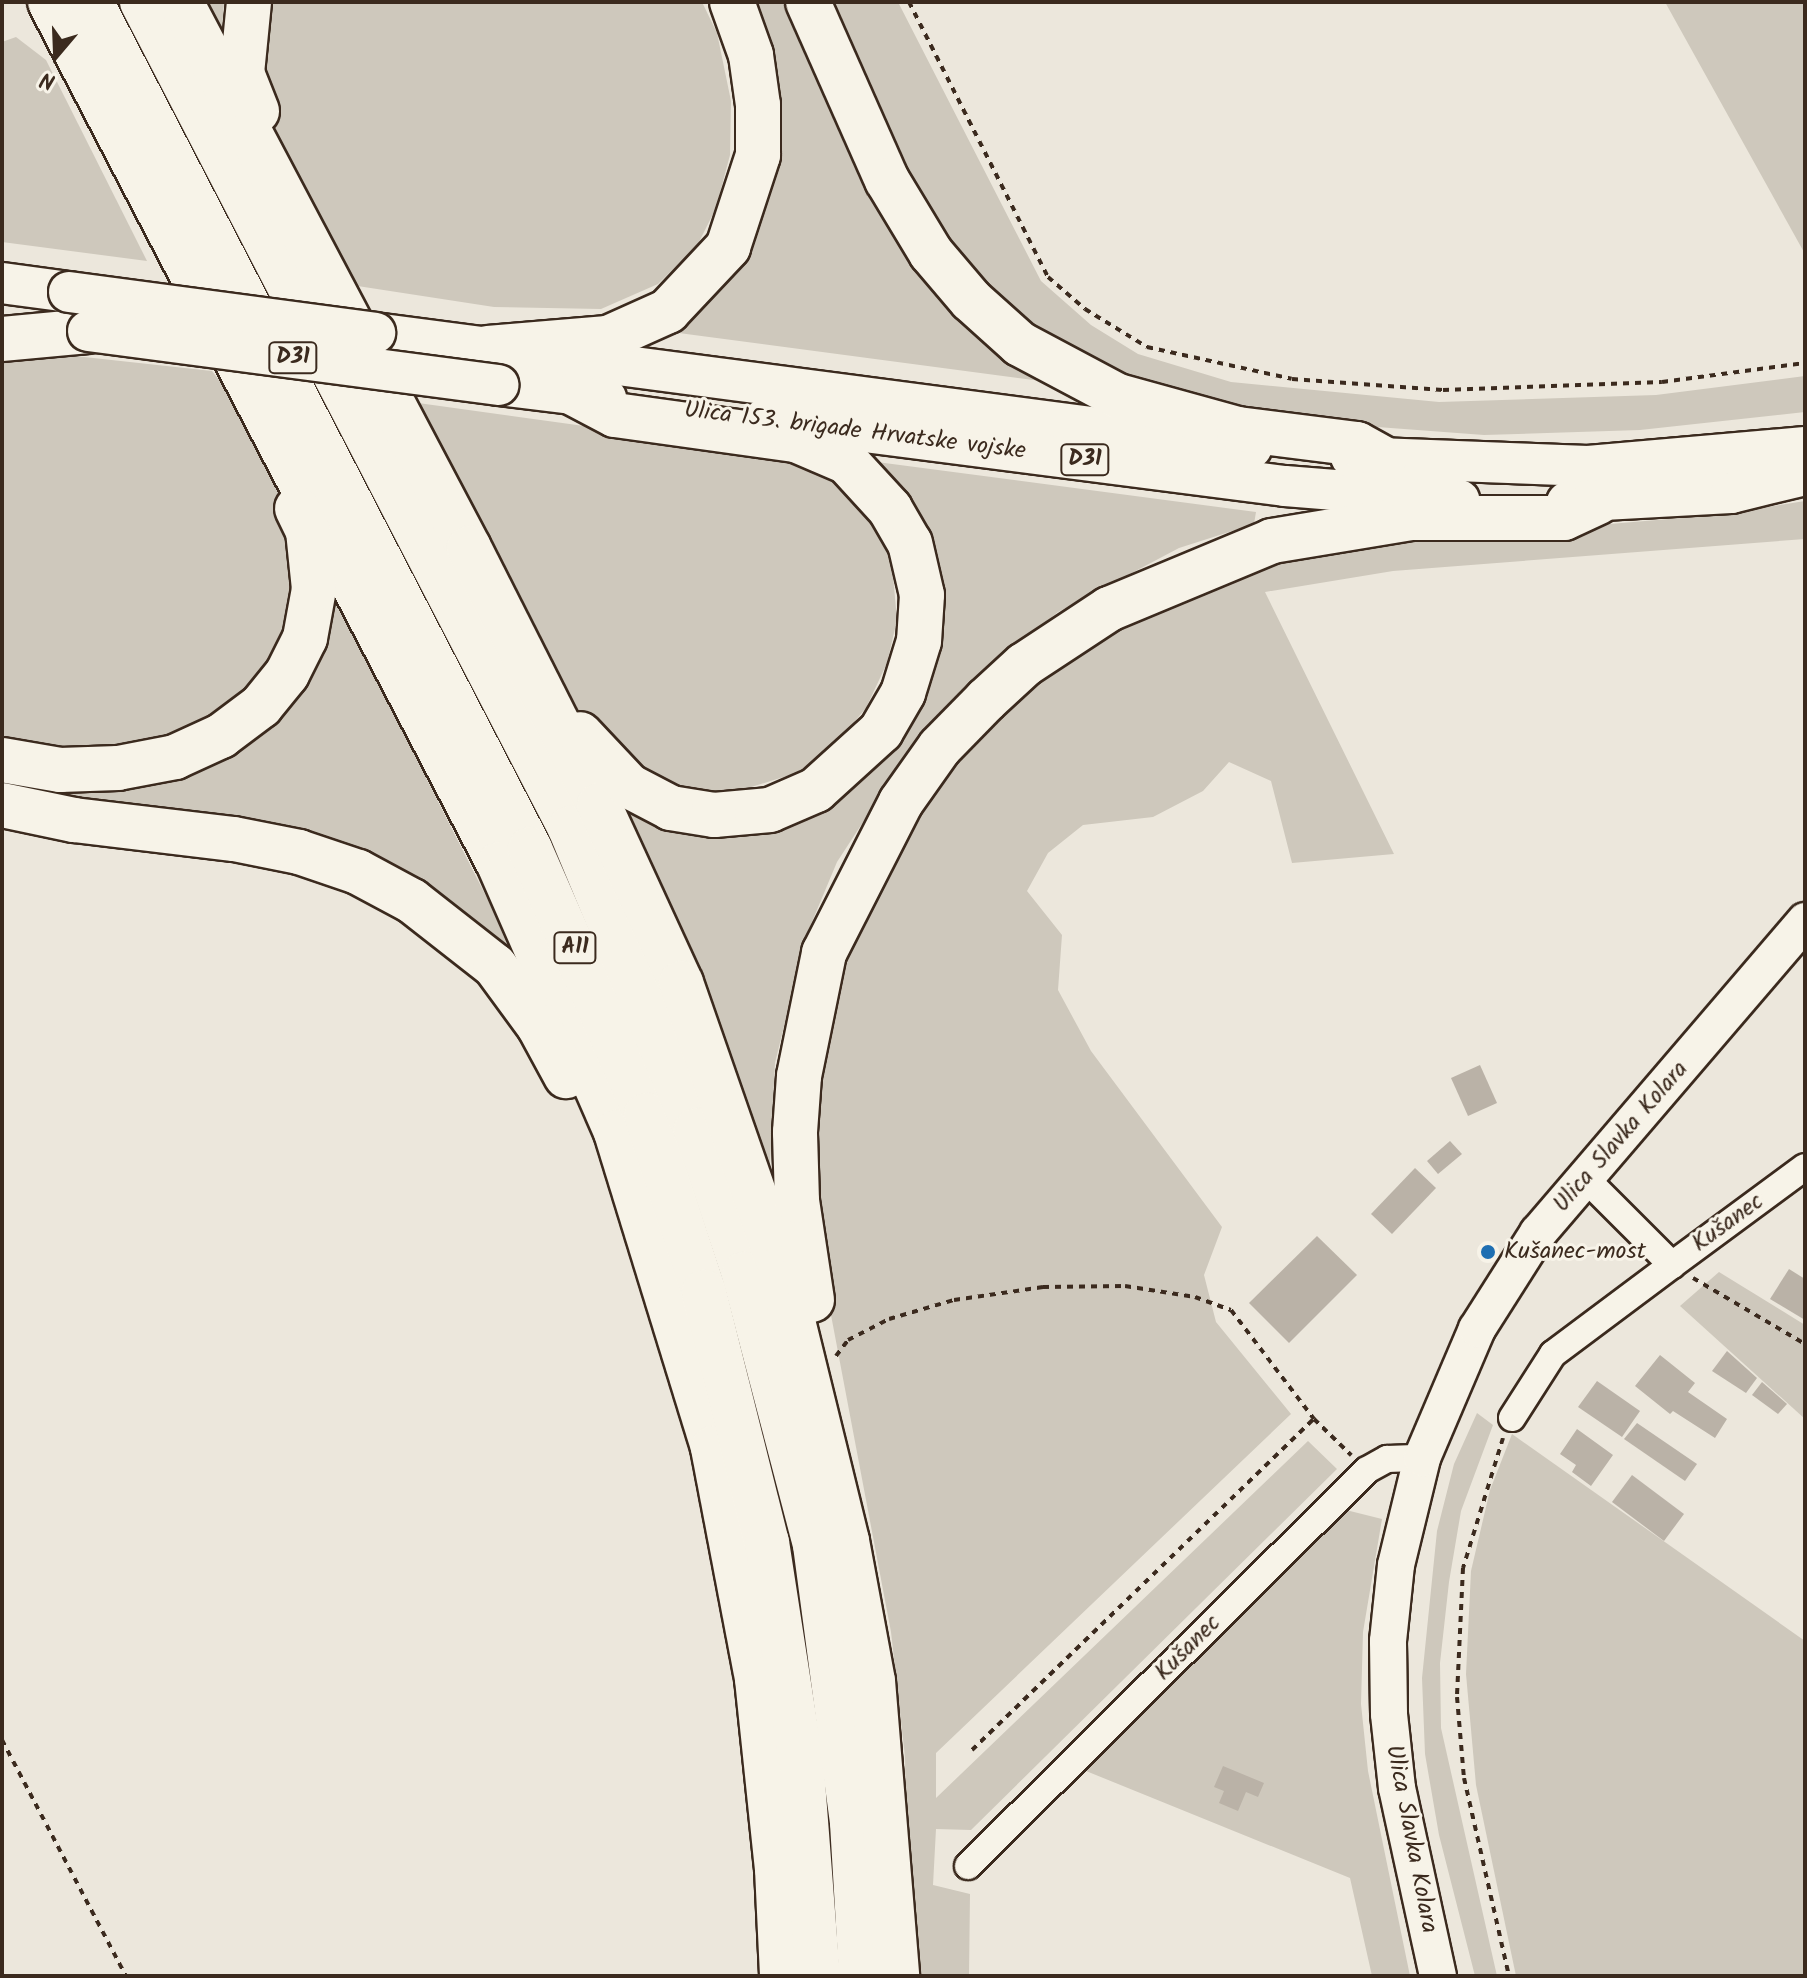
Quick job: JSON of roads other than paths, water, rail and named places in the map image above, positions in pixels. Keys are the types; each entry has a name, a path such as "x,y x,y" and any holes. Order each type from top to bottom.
{"highway":[{"path":"35,2 110,142 130,155"},
{"path":"50,2 236,351 499,864 583,1048 616,1132 676,1339 713,1448 757,1679 782,1976"},
{"name":"A11","path":"91,2 530,849 646,1115 704,1292 767,1542 800,1755 818,1976"},
{"name":"A11","path":"142,2 570,828 696,1130 744,1274 815,1545 852,1823 861,1976"},
{"path":"181,2 469,548 599,805 681,983 780,1268 847,1541 873,1681 897,1976"},
{"path":"249,2 242,73 293,186 293,217"},
{"path":"493,367 608,338 668,311 728,247 758,155 758,105 751,55 732,2"},
{"path":"808,2 887,180 931,253 971,300 1020,344 1132,400 1238,429 1357,444 1384,459"},
{"path":"2,339 88,331"},
{"path":"2,760 60,770 118,768 175,757 221,736 261,706 287,674 305,638 314,589 308,531 238,385 236,351"},
{"path":"469,548 491,567 586,745 629,786 671,808 714,815 770,810 816,790 881,731 903,693 915,654 922,595 910,543 890,509 847,462 796,440 615,415 575,394"},
{"path":"847,1541 855,1513 824,1375 797,1201 795,1132 809,1017 824,953 845,904 901,802 940,747 1024,665 1060,640 1109,609 1204,565 1272,541 1340,529 1411,518 1564,518 1598,502"},
{"path":"2,805 299,852 399,893 456,933 495,966 547,1040 584,1109 640,1273 676,1339"}],"main road":[{"name":"Ulica 153. brigade Hrvatske vojske","path":"2,283 69,292 493,367 575,394 1285,486 1487,502 1598,502 1731,493 1805,475"},
{"name":"Ulica 153. brigade Hrvatske vojske","path":"2,319 88,331 493,367 1280,452 1588,466 1805,447"},
{"name":"Ulica Slavka Kolara","path":"1438,1976 1397,1788 1389,1714 1388,1641 1396,1565 1422,1458 1477,1329 1538,1233 1805,921"}],"street":[{"name":"Kušanec","path":"1586,1179 1672,1265 1805,1167"},
{"path":"1512,1418 1553,1354 1672,1265"},
{"name":"Kušanec","path":"968,1866 1367,1470 1396,1457 1422,1458"}],"place":[{"name":"Kušanec-most","path":"1488,1252"}]}
